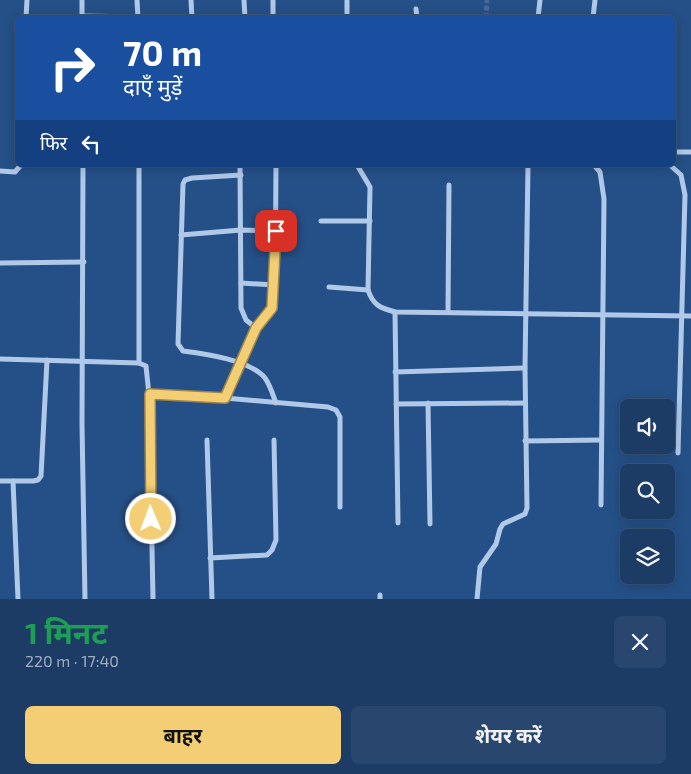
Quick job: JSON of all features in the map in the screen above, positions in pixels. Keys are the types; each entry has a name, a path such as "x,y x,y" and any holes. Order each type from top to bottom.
{"street":[{"path":"26,15 27,0"},
{"path":"82,0 82,15"},
{"path":"137,0 138,15"},
{"path":"191,0 192,15"},
{"path":"244,0 245,15"},
{"path":"273,15 274,0"},
{"path":"538,15 540,0"},
{"path":"593,15 594,0"},
{"path":"347,1 347,15"},
{"path":"416,9 417,15"},
{"path":"676,152 691,152"},
{"path":"0,171 15,172 19,167"},
{"path":"84,167 82,360 85,599"},
{"path":"139,167 139,363"},
{"path":"240,167 242,315 256,328"},
{"path":"225,398 256,328 272,308 275,285 276,167"},
{"path":"358,167 370,187 368,290 375,305 395,312 525,312 691,316"},
{"path":"477,599 480,567 496,544 500,529 503,524 525,514 527,508 525,312 528,167"},
{"path":"596,167 600,172 604,185 601,505"},
{"path":"672,167 681,175 685,195 678,452"},
{"path":"240,175 185,180 182,190 178,344 180,349 240,364 256,371 267,380 276,403"},
{"path":"448,312 450,185"},
{"path":"321,221 370,221"},
{"path":"181,235 241,230 276,231"},
{"path":"0,263 84,262"},
{"path":"241,283 275,285"},
{"path":"328,287 368,290"},
{"path":"395,312 398,523"},
{"path":"0,359 139,363 144,364 148,370 153,599"},
{"path":"0,481 33,481 41,476 48,360"},
{"path":"395,372 525,368"},
{"path":"150,394 225,398 328,407 336,410 340,417 340,507"},
{"path":"428,403 430,524"},
{"path":"396,404 525,403"},
{"path":"207,440 212,599"},
{"path":"210,558 266,555 272,550 276,540 274,440"},
{"path":"525,441 601,440"},
{"path":"13,482 18,599"}],"tunnel":[{"path":"486,15 487,0"}],"route":[{"path":"151,519 150,394 225,398 256,328 272,308 275,285 276,231"}]}
